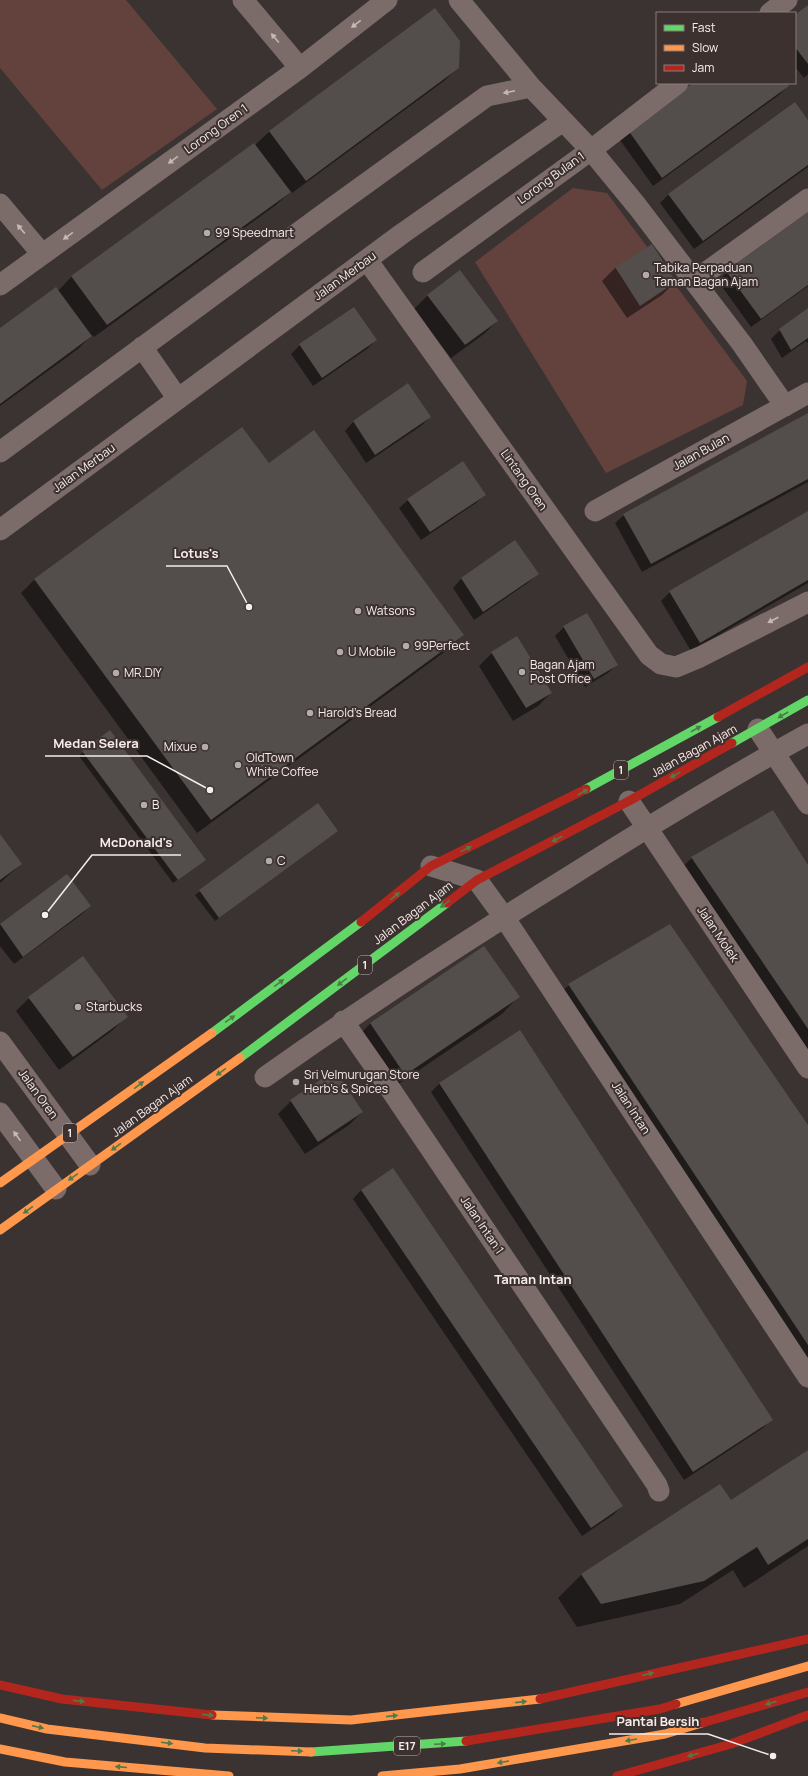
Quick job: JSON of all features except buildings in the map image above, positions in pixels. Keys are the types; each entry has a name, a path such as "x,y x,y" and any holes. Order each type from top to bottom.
{"main road":[{"name":"Jalan Bagan Ajam","path":"0,1183 68,1134 108,1108 212,1031 254,1002 364,920 431,866 576,795 808,667"},
{"name":"Jalan Bagan Ajam","path":"0,1230 253,1049 477,880 504,868 629,801 808,700"},
{"path":"0,1685 62,1699 223,1716 351,1720 533,1700 808,1639"},
{"name":"E17","path":"0,1718 47,1729 205,1748 321,1752 456,1744 660,1709 808,1666"},
{"name":"E17","path":"382,1776 460,1769 665,1734 808,1692"},
{"path":"617,1776 731,1744 808,1715"},
{"path":"0,1749 65,1762 229,1776"}],"street":[{"path":"243,0 300,68"},
{"name":"Lorong Oren 1","path":"0,285 300,68 387,0"},
{"path":"459,0 531,87 591,150 637,206 742,344 785,406"},
{"path":"771,12 787,0"},
{"name":"Lorong Bulan 1","path":"423,272 591,150 677,84"},
{"path":"0,452 487,96 531,87"},
{"name":"Jalan Merbau","path":"0,530 404,233 563,121"},
{"path":"694,281 808,200"},
{"path":"0,204 42,254"},
{"name":"Lintang Oren","path":"367,260 649,656 661,664 676,667 700,657 808,602"},
{"path":"142,347 178,399"},
{"name":"Jalan Bulan","path":"595,511 808,393"},
{"path":"758,729 808,804"},
{"path":"265,1077 343,1021 504,917 647,828 808,734"},
{"name":"Jalan Molek","path":"629,801 808,1068"},
{"path":"431,866 477,880"},
{"name":"Jalan Intan","path":"477,880 504,917 808,1378"},
{"name":"Jalan Intan 1","path":"343,1021 657,1484 659,1491"},
{"name":"Jalan Oren","path":"0,1042 90,1166"},
{"path":"0,1113 56,1189"}],"shaded area":[{"path":"0,0 126,0 217,109 102,190 0,68"},
{"path":"573,188 607,193 747,381 743,405 606,473 475,262"}],"traffic: fast":[{"path":"732,743 808,700"},
{"path":"586,789 718,717"},
{"path":"240,1058 447,903"},
{"path":"212,1033 361,922"},
{"path":"311,1752 466,1741"}],"traffic: slow":[{"path":"0,1183 212,1033"},
{"path":"0,1230 240,1058"},
{"path":"676,1704 808,1666"},
{"path":"212,1715 351,1720 540,1699"},
{"path":"0,1718 47,1729 205,1748 311,1752"},
{"path":"382,1776 460,1769 665,1734 702,1723"},
{"path":"0,1749 65,1762 229,1776"}],"traffic: jam":[{"path":"718,717 808,667"},
{"path":"447,903 477,880 629,801 732,743"},
{"path":"361,922 431,866 586,789"},
{"path":"540,1699 808,1639"},
{"path":"0,1685 62,1699 212,1715"},
{"path":"702,1723 808,1692"},
{"path":"466,1741 660,1709 676,1704"},
{"path":"617,1776 731,1744 808,1715"}],"place":[{"name":"99 Speedmart","path":"207,233"},
{"name":"Tabika Perpaduan Taman Bagan Ajam","path":"646,275"},
{"name":"Lotus's","path":"249,607"},
{"name":"Watsons","path":"358,611"},
{"name":"99Perfect","path":"406,646"},
{"name":"U Mobile","path":"340,652"},
{"name":"Bagan Ajam Post Office","path":"522,672"},
{"name":"MR.DIY","path":"116,673"},
{"name":"Harold's Bread","path":"310,713"},
{"name":"Mixue","path":"205,747"},
{"name":"OldTown White Coffee","path":"238,765"},
{"name":"Medan Selera","path":"210,790"},
{"name":"B","path":"144,805"},
{"name":"C","path":"269,861"},
{"name":"McDonald's","path":"45,915"},
{"name":"Starbucks","path":"78,1007"},
{"name":"Sri Velmurugan Store Herb's & Spices","path":"296,1082"},
{"name":"Pantai Bersih","path":"773,1756"}],"district":[{"name":"Taman Intan","path":"533,1279"}]}
